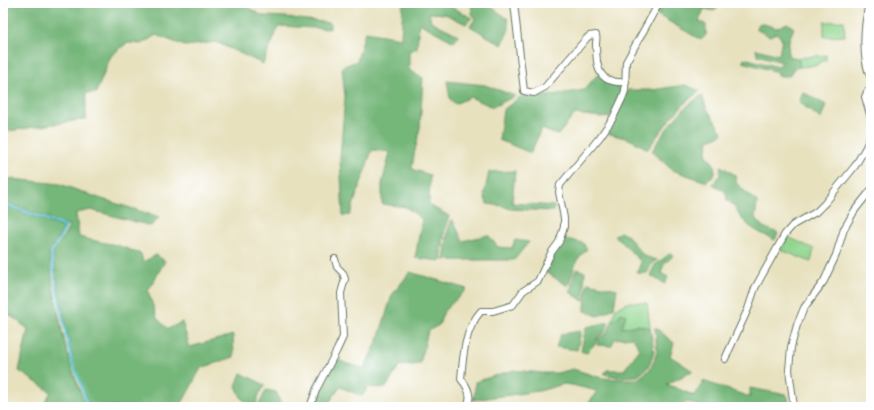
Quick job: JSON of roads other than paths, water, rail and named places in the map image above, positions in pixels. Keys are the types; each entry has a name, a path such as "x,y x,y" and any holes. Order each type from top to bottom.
{"street":[{"path":"514,3 524,91 534,93 545,88 586,39 593,35 596,35 597,38 597,57 601,75 607,80 626,82"},
{"path":"466,407 469,395 466,385 461,379 465,346 473,320 481,311 493,310 513,305 522,291 538,282 547,260 559,242 564,227 564,218 558,192 560,185 607,128 622,99 626,82 626,62 659,3"},
{"path":"870,3 866,15 865,52 871,78"},
{"path":"871,90 865,97 871,118"},
{"path":"725,359 748,310 755,288 785,234 793,225 816,212 825,203 855,166 871,135"},
{"path":"794,407 789,370 791,347 797,326 804,308 824,281 836,255 844,229 855,210 871,190"},
{"path":"310,407 317,388 338,350 343,337 341,293 345,279 335,259"}],"waterway":[{"path":"3,203 66,227 51,253 56,286 72,362 80,381 87,404 86,407"}]}
